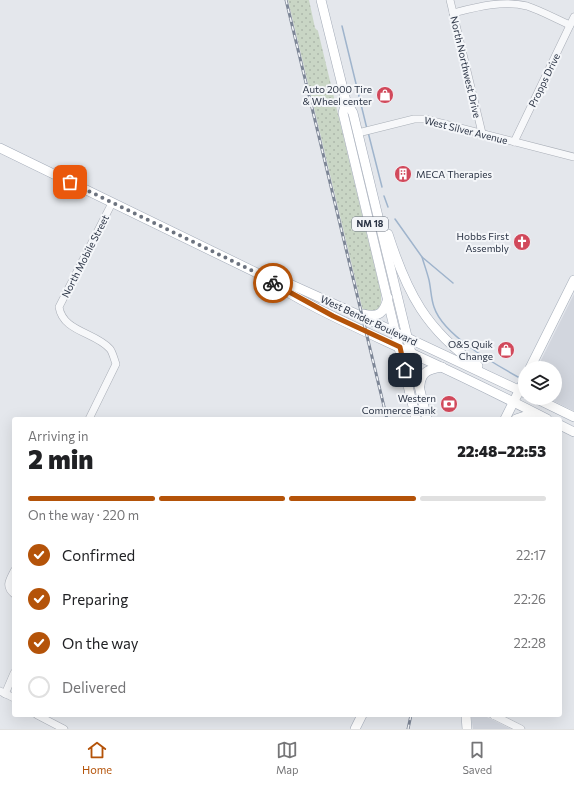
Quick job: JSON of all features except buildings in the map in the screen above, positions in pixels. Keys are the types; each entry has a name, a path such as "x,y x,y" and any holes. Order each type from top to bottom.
{"main road":[{"name":"NM 18","path":"321,0 346,101 353,113 407,338"},
{"name":"NM 18","path":"346,101 343,113 400,347"},
{"name":"West Bender Boulevard","path":"0,148 255,272 316,308 411,352 543,417"},
{"path":"377,215 384,224 406,283 426,319 456,350 496,380"},
{"name":"West Bender Boulevard","path":"255,272 270,275 396,332 518,390"},
{"path":"534,361 574,280"},
{"path":"349,311 375,316 385,308 388,298"},
{"path":"407,338 426,417"},
{"path":"400,347 416,417"},
{"path":"420,390 420,380 423,375 429,370 442,367"},
{"path":"506,417 518,397"},
{"path":"549,405 574,417"},
{"path":"562,427 574,432"},
{"path":"355,729 361,717"},
{"path":"466,717 467,729"}],"street":[{"name":"North Northwest Drive","path":"450,0 482,133"},
{"path":"453,13 496,3 510,2 526,5 570,25"},
{"name":"Propps Drive","path":"514,142 574,17"},
{"name":"West Silver Avenue","path":"358,133 414,119 424,119 574,157"},
{"name":"North Mobile Street","path":"90,417 116,364 110,350 65,321 60,314 59,307 112,202"},
{"path":"12,575 8,584 9,590 12,592"},
{"path":"3,693 12,677"},
{"path":"41,717 64,729"},
{"path":"497,717 521,729"}],"shaded area":[{"path":"574,294 574,411 562,405 562,361 540,361"},
{"path":"471,717 487,717 511,729 473,729"}],"green space":[{"path":"288,0 309,0 315,28 318,31 381,293 380,306 376,313 363,311"}],"waterway":[{"path":"342,26 367,129"},
{"path":"368,132 382,187"},
{"path":"384,196 388,207"},
{"path":"395,219 422,257 453,283"},
{"path":"422,257 429,280 434,307 447,328 483,356 518,377"}],"railway":[{"path":"286,0 387,417"},
{"path":"408,729 411,717"}],"way so far":[{"path":"70,182 255,272 273,283"}],"place":[{"name":"Auto 2000 Tire & Wheel center","path":"385,95"},
{"name":"MECA Therapies","path":"403,174"},
{"name":"Hobbs First Assembly","path":"522,242"},
{"name":"O&S Quik Change","path":"506,350"},
{"name":"Western Commerce Bank","path":"449,404"}],"route":[{"path":"273,283 316,308 400,347 405,370"}]}
